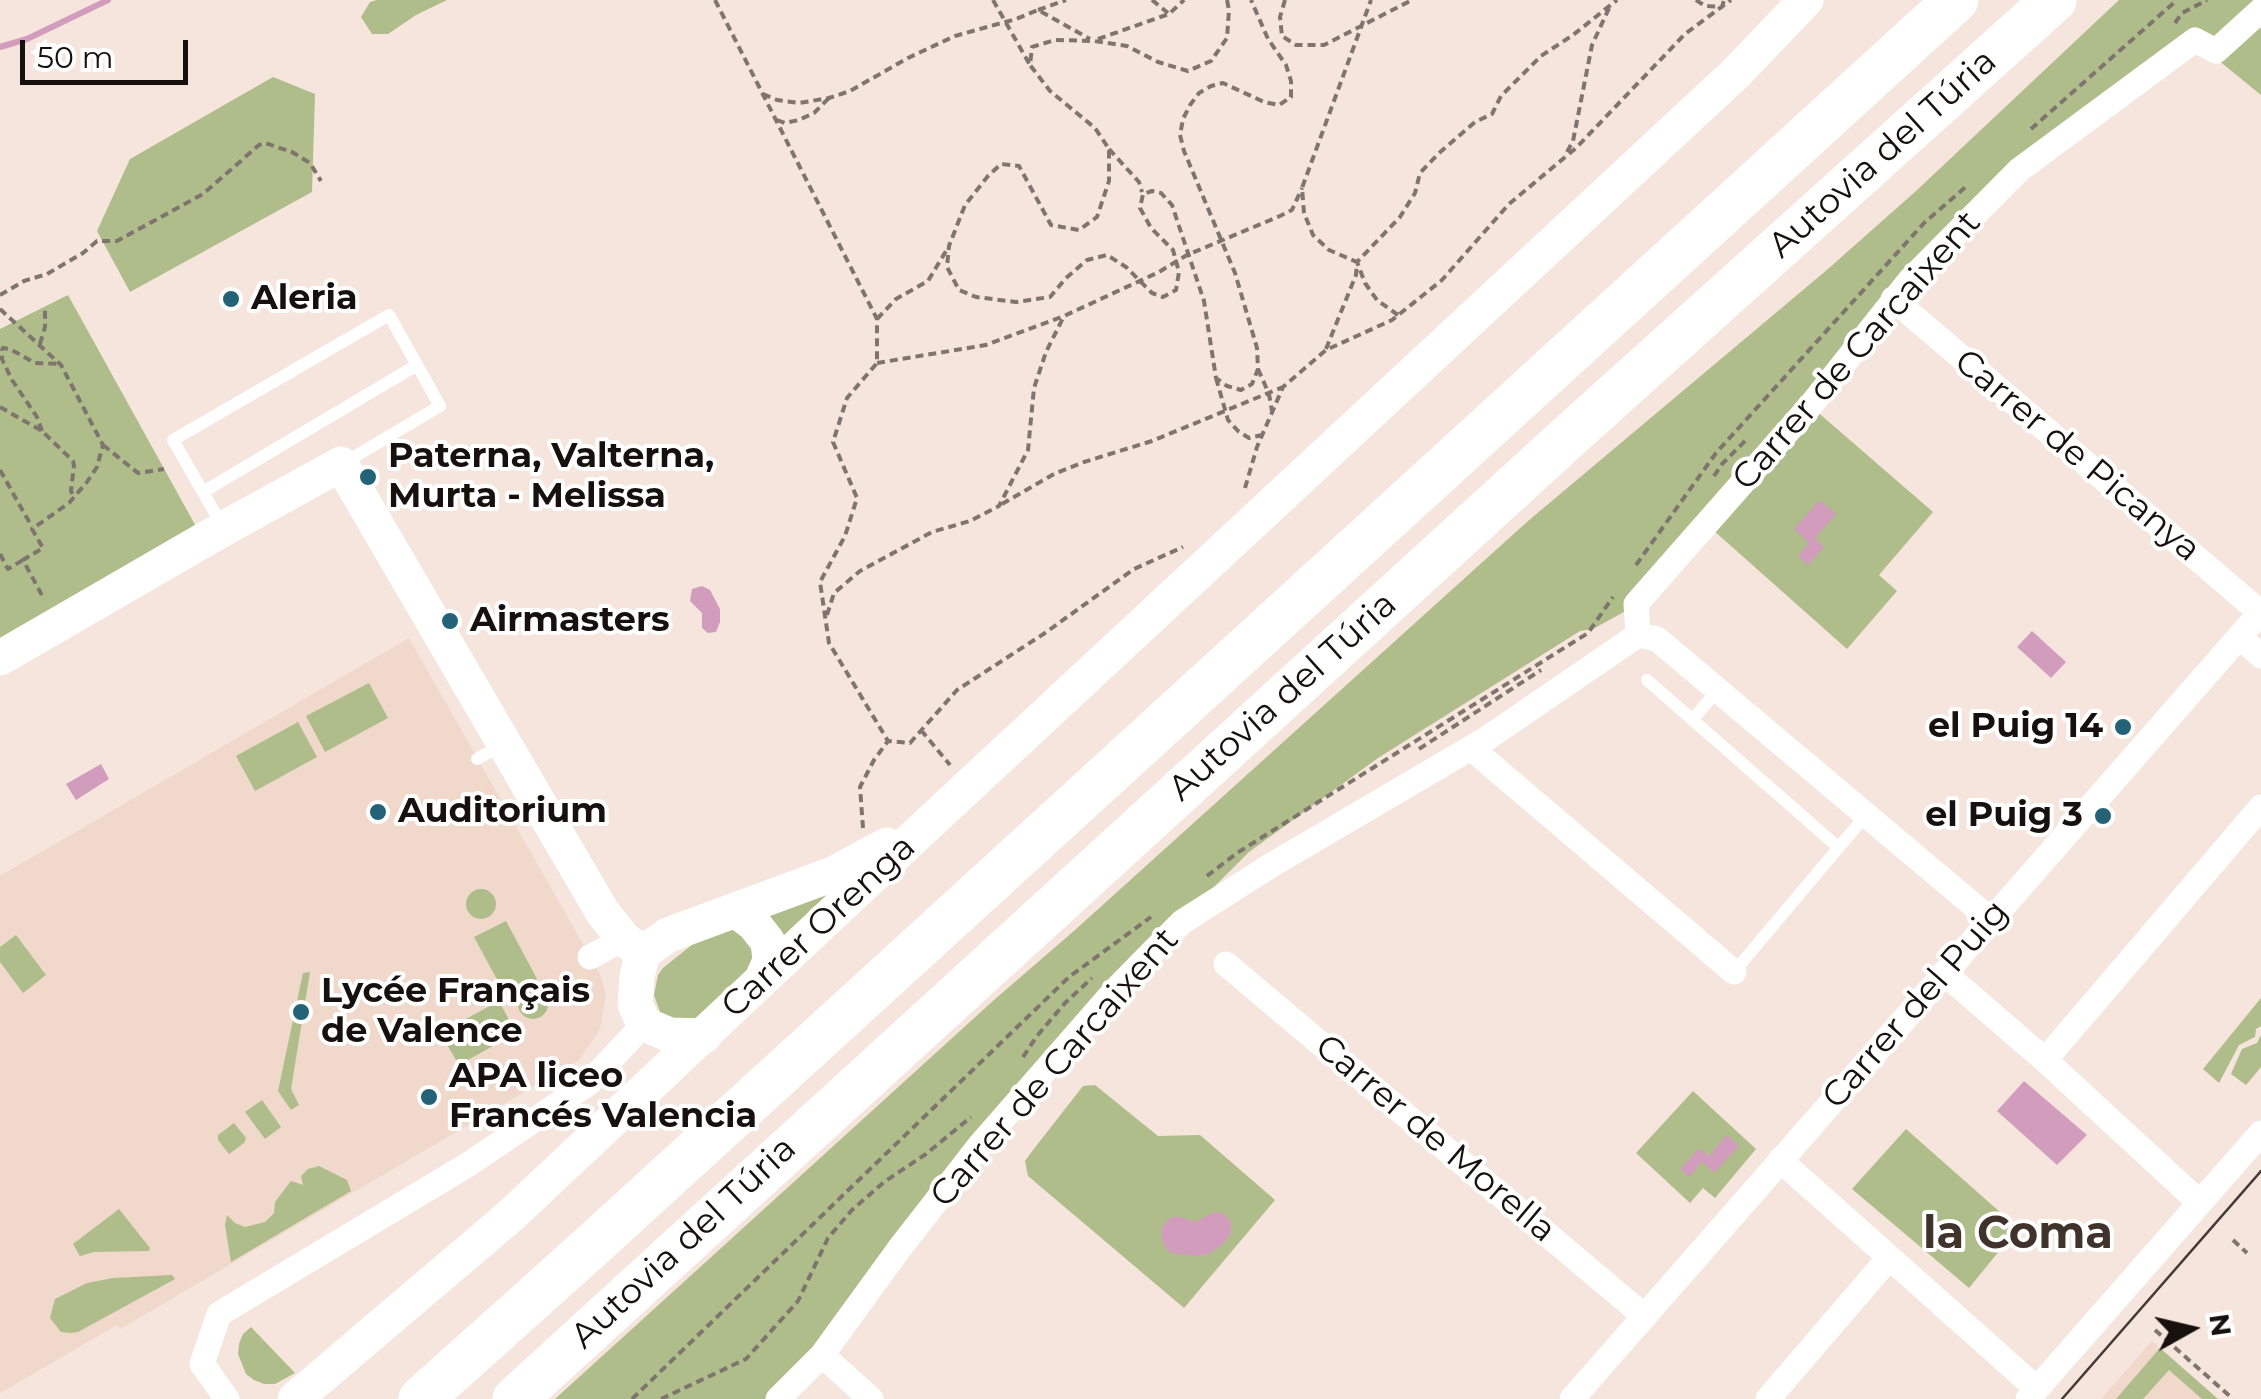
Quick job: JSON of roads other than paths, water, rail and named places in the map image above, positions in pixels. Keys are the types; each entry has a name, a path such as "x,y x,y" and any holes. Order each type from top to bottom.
{"highway":[{"name":"Autovia del Túria","path":"421,1399 1956,0"},
{"name":"Autovia del Túria","path":"514,1399 2054,0"}],"street":[{"path":"928,824 1736,73 1806,0"},
{"name":"Carrer de Carcaixent","path":"778,1399 822,1355 980,1146 1117,988 1182,922 1471,748 1638,635 1636,604 1811,405 1893,300 2020,170 2195,40 2216,51 2261,10"},
{"name":"Carrer de Picanya","path":"1893,300 2255,623 2261,656"},
{"path":"0,658 342,464 490,751 603,912 634,946 635,1004 644,1024 670,1035 704,1036"},
{"name":"Carrer del Puig","path":"1572,1399 2255,623"},
{"path":"1638,635 1658,638 1991,920"},
{"path":"1471,748 1734,972"},
{"path":"2045,1060 2261,807"},
{"name":"Carrer Orenga","path":"634,946 834,874 928,824"},
{"name":"Carrer Orenga","path":"295,1399 508,1217 928,824"},
{"path":"737,911 768,942 770,961 761,981"},
{"path":"590,958 634,946"},
{"name":"Carrer de Morella","path":"1226,964 1644,1314"},
{"path":"1944,973 2199,1202"},
{"path":"226,1399 202,1364 219,1314 469,1164 589,1083 644,1024"},
{"path":"1780,1160 2032,1394 2261,1133"},
{"path":"1768,1399 1888,1258"},
{"path":"822,1355 871,1399"}],"lane":[{"path":"224,529 173,440 389,315 440,406 342,464"},
{"path":"203,492 417,365"},
{"path":"1647,680 1838,847"},
{"path":"1692,720 1718,690"},
{"path":"1734,972 1866,814"}],"waterway":[{"path":"0,47 27,39 108,0"}],"tram line":[{"path":"2062,1399 2261,1171"}],"place":[{"name":"Aleria","path":"231,299"},
{"name":"Paterna, Valterna, Murta - Melissa","path":"368,477"},
{"name":"Airmasters","path":"450,621"},
{"name":"el Puig 14","path":"2123,727"},
{"name":"Auditorium","path":"378,812"},
{"name":"el Puig 3","path":"2103,816"},
{"name":"Lycée Français de Valence","path":"301,1012"},
{"name":"APA liceo Francés Valencia","path":"429,1097"}],"district":[{"name":"la Coma","path":"2018,1235"}]}
